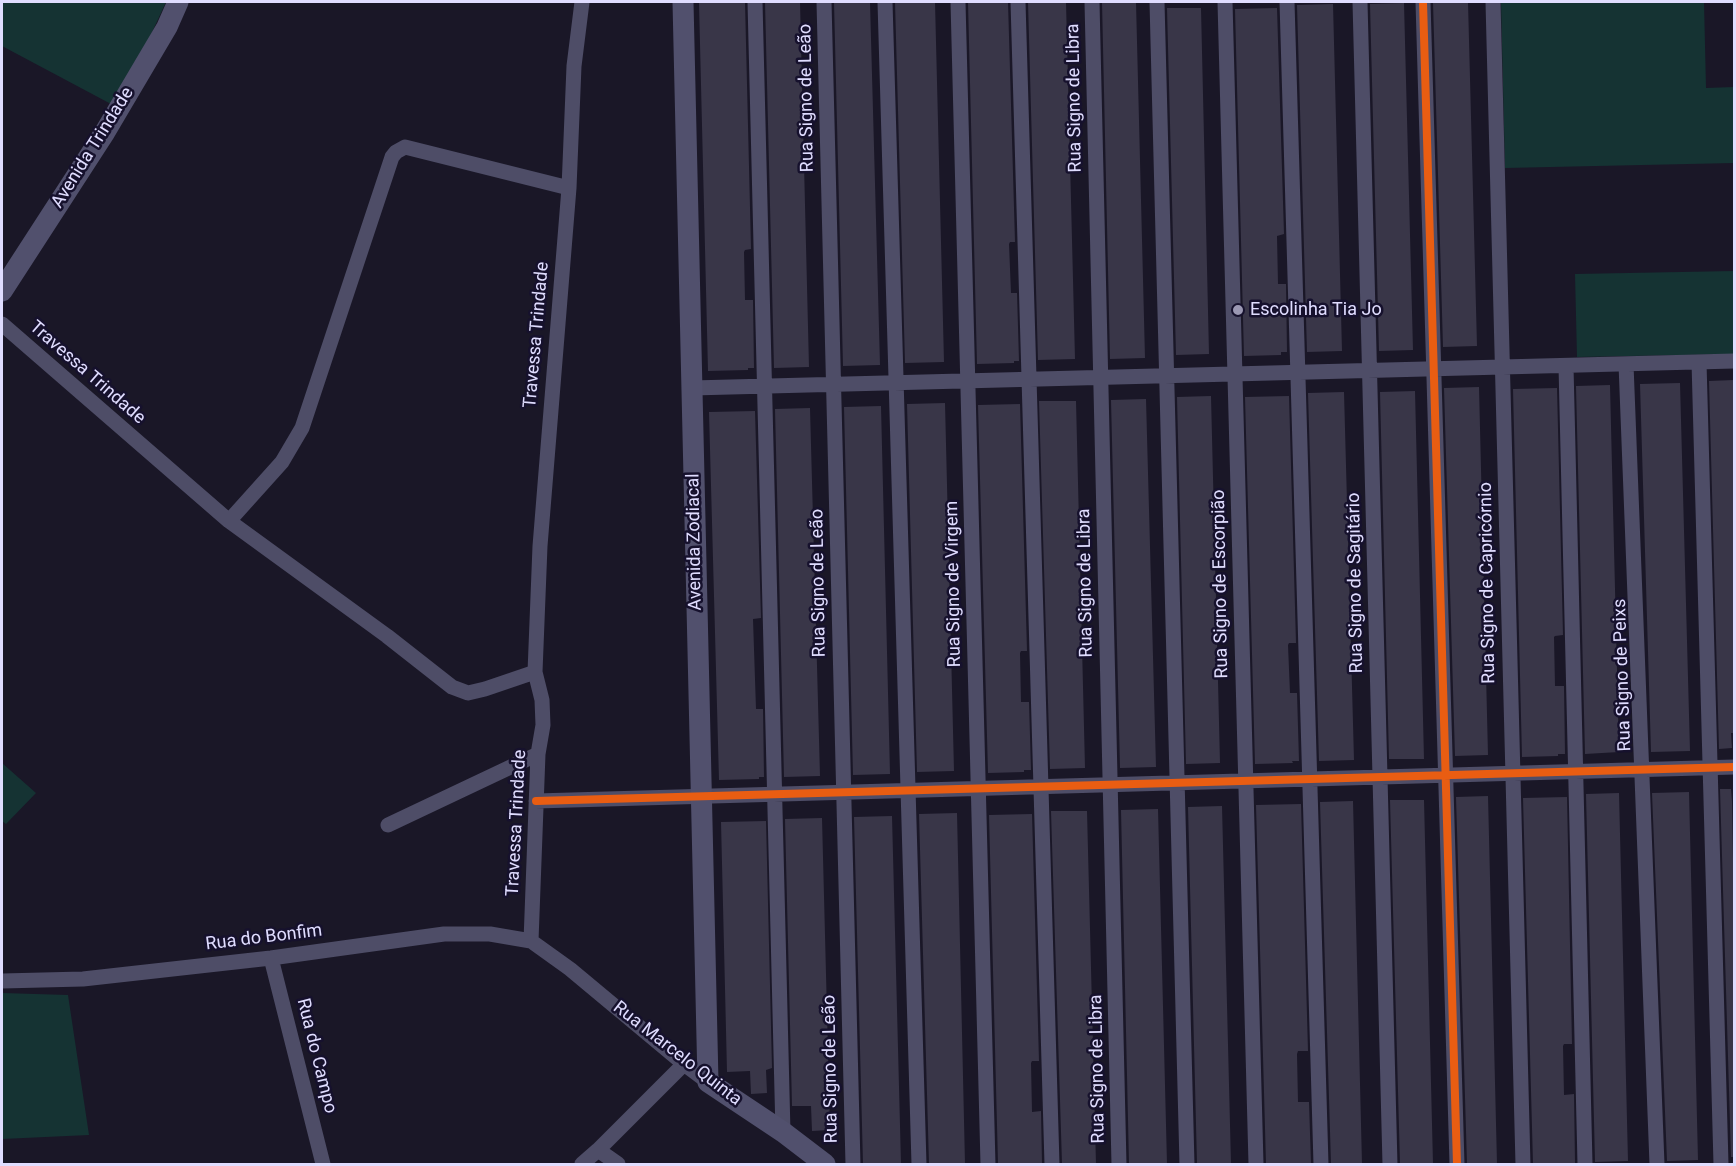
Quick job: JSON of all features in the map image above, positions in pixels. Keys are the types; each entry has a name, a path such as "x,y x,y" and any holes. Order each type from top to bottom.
{"street":[{"name":"Avenida Trindade","path":"2,291 105,132 167,27 178,2"},
{"name":"Travessa Trindade","path":"531,942 538,754 543,725 542,700 535,672 540,546 569,188 574,66 582,2"},
{"name":"Avenida Zodiacal","path":"683,2 708,1082"},
{"path":"755,2 783,1132"},
{"name":"Rua Signo de Leão","path":"824,2 853,1164"},
{"path":"885,2 919,1164"},
{"name":"Rua Signo de Virgem","path":"958,2 988,1164"},
{"path":"1018,2 1053,1164"},
{"name":"Rua Signo de Libra","path":"1092,2 1119,1164"},
{"path":"1157,2 1187,1164"},
{"name":"Rua Signo de Escorpião","path":"1226,2 1256,1164"},
{"path":"1287,2 1321,1164"},
{"name":"Rua Signo de Sagitário","path":"1360,2 1390,1164"},
{"path":"1423,2 1457,1164"},
{"name":"Rua Signo de Capricórnio","path":"1493,2 1523,1164"},
{"path":"230,521 282,462 302,428 392,157 396,152 405,147 569,188"},
{"name":"Travessa Trindade","path":"2,324 230,521 387,636 452,687 468,693 535,672"},
{"path":"692,388 1734,361"},
{"path":"1699,362 1721,1164"},
{"name":"Rua Signo de Peixs","path":"1626,364 1657,1164"},
{"path":"1566,366 1586,1164"},
{"path":"388,825 538,754"},
{"path":"536,801 1734,767"},
{"name":"Rua do Bonfim","path":"2,981 83,979 271,958 444,934 490,934 531,942"},
{"name":"Rua Marcelo Quinta","path":"531,942 570,969 684,1064 783,1132 825,1164"},
{"name":"Rua do Campo","path":"271,958 323,1164"},
{"path":"582,1164 684,1064"},
{"path":"598,1150 618,1164"}],"green space":[{"path":"2,2 166,2 147,43 111,104 2,46"},
{"path":"1501,2 1704,2 1706,88 1734,87 1734,163 1505,168"},
{"path":"1734,271 1734,354 1577,357 1575,274"},
{"path":"2,763 36,793 6,824 2,821"},
{"path":"2,993 68,995 89,1135 2,1139"}],"building":[{"path":"745,2 751,249 744,252 745,300 753,300 754,368 708,371 699,3"},
{"path":"765,2 800,2 809,367 774,368"},
{"path":"834,2 870,2 880,365 843,366"},
{"path":"895,2 935,2 944,362 905,363"},
{"path":"968,2 1008,2 1015,242 1009,244 1011,293 1017,293 1019,361 1014,361 1014,363 977,364"},
{"path":"1028,2 1066,2 1075,359 1038,360"},
{"path":"1102,2 1136,2 1145,358 1110,359"},
{"path":"1433,2 1468,2 1477,346 1443,347"},
{"path":"1404,3 1413,350 1379,351 1370,4"},
{"path":"1333,4 1342,351 1307,352 1297,5"},
{"path":"1167,8 1201,8 1209,354 1176,355"},
{"path":"1277,8 1284,234 1277,236 1278,284 1286,284 1287,352 1281,352 1281,355 1244,356 1235,9"},
{"path":"1734,380 1734,733 1731,733 1732,748 1719,749 1709,381"},
{"path":"1680,383 1690,751 1651,752 1640,384"},
{"path":"1610,385 1619,752 1585,754 1576,386"},
{"path":"1479,387 1488,755 1455,756 1444,388"},
{"path":"1557,388 1563,635 1554,637 1555,686 1564,686 1565,754 1522,757 1513,389"},
{"path":"1415,391 1424,759 1389,759 1380,392"},
{"path":"1344,392 1354,760 1319,761 1308,393"},
{"path":"1211,396 1220,763 1186,764 1177,397"},
{"path":"1289,396 1296,643 1288,645 1290,693 1297,693 1299,761 1255,764 1245,397"},
{"path":"1146,399 1156,767 1120,768 1111,400"},
{"path":"1039,401 1076,401 1085,768 1050,769"},
{"path":"945,403 954,771 917,772 907,404"},
{"path":"1020,404 1027,651 1020,653 1021,702 1029,702 1031,770 988,773 978,405"},
{"path":"881,406 890,774 853,775 844,407"},
{"path":"810,408 820,776 784,777 775,409"},
{"path":"755,411 761,618 753,619 756,709 763,709 764,777 719,780 709,412"},
{"path":"1720,789 1731,789 1732,801 1734,1157 1731,1157"},
{"path":"1689,792 1698,1160 1667,1161 1652,793"},
{"path":"1619,793 1628,1161 1595,1162 1586,794"},
{"path":"1488,796 1497,1164 1467,1164 1456,797"},
{"path":"1567,797 1572,1044 1563,1046 1564,1095 1574,1094 1575,1163 1533,1164 1523,798"},
{"path":"1390,800 1424,800 1433,1164 1400,1164"},
{"path":"1353,801 1362,1164 1331,1164 1320,802"},
{"path":"1301,804 1308,1051 1298,1051 1297,1054 1298,1102 1309,1102 1311,1164 1266,1164 1256,805"},
{"path":"1222,806 1231,1164 1197,1164 1188,807"},
{"path":"1158,809 1167,1164 1129,1164 1121,810"},
{"path":"1051,811 1087,811 1096,1164 1062,1164"},
{"path":"957,813 965,1164 929,1164 919,814"},
{"path":"1032,814 1039,1061 1031,1063 1032,1112 1041,1111 1042,1164 998,1164 989,815"},
{"path":"892,816 901,1164 863,1164 854,817"},
{"path":"822,818 830,1130 812,1131 811,1106 792,1106 785,819"},
{"path":"766,821 772,1068 766,1070 767,1093 751,1094 750,1071 727,1072 721,822"}],"cycle path":[{"path":"1423,2 1457,1164"},
{"path":"536,801 1734,767"}],"place":[{"name":"Escolinha Tia Jo","path":"1238,310"}]}
